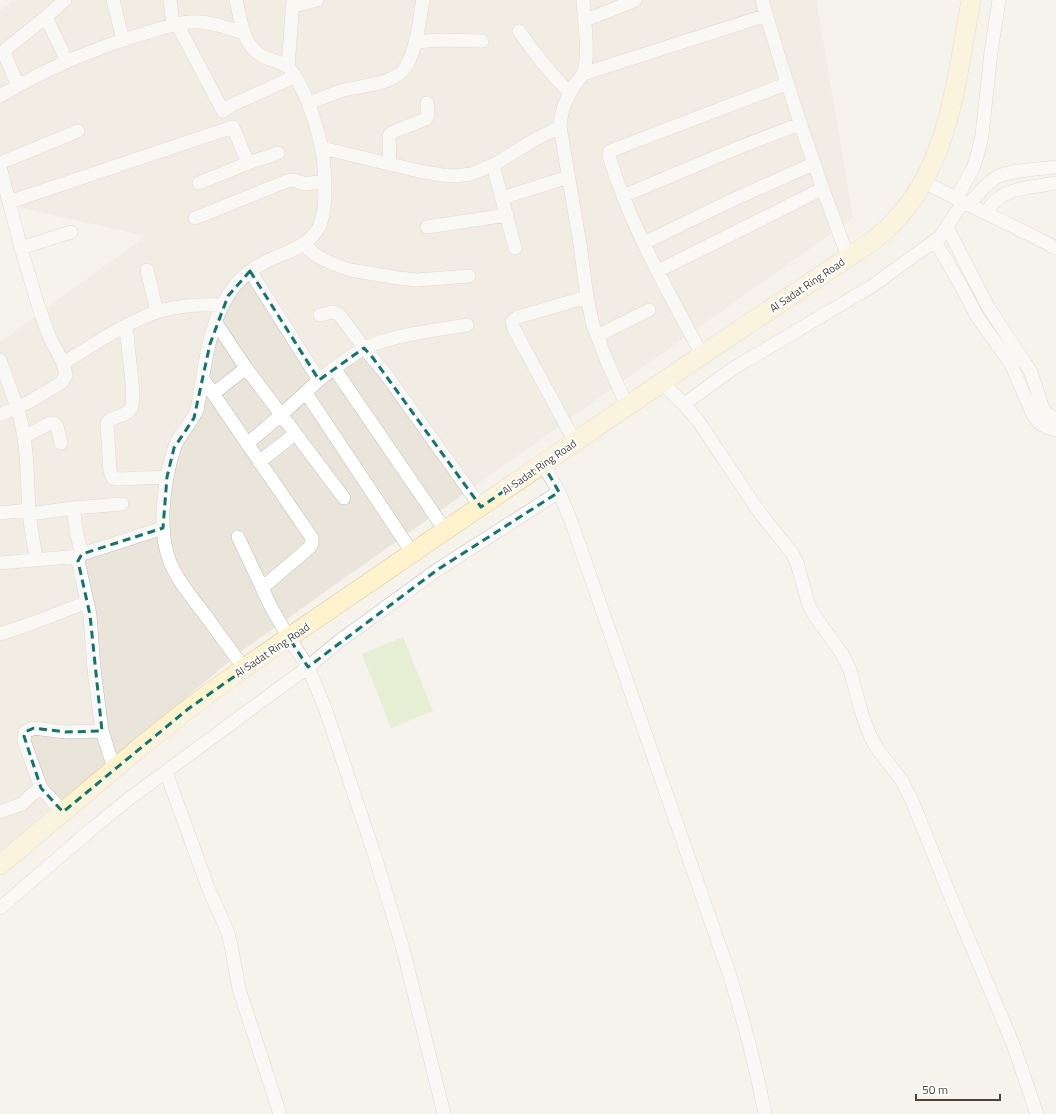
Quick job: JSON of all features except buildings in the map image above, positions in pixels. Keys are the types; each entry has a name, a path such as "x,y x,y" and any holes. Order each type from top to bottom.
{"main road":[{"name":"Al Sadat Ring Road","path":"0,865 114,768 188,709 244,668 887,229 909,204 923,181 936,154 946,126 953,99 970,0"}],"street":[{"path":"18,85 5,56 6,49 65,0"},
{"path":"113,0 123,40"},
{"path":"170,0 175,25 233,127 248,164"},
{"path":"236,0 247,41 259,54 291,72"},
{"path":"244,668 182,583 171,564 166,549 163,528 167,477 177,439 194,418 197,410 210,344 223,305 237,283 250,271 303,244 312,237 318,228 323,209 324,181 322,148 308,103 291,72 289,44 294,3 317,0"},
{"path":"308,103 339,92 386,81 397,76 404,70 415,42 423,0"},
{"path":"583,0 586,46 583,74 569,92 561,112 560,127 580,244 587,297 597,336 612,375 627,406"},
{"path":"585,20 635,0"},
{"path":"762,0 813,164 848,257"},
{"path":"684,404 734,368 868,289 935,241 947,227 963,202 978,153 982,135 989,67 999,0"},
{"path":"583,74 767,15"},
{"path":"46,17 67,61"},
{"path":"0,96 18,85 67,61 123,40 175,25 191,22 211,23 244,33"},
{"path":"519,31 534,54 547,70 569,92"},
{"path":"415,42 439,40 482,40"},
{"path":"223,111 291,72"},
{"path":"702,355 658,271 623,196 609,156 610,151 788,83"},
{"path":"390,163 389,136 395,131 426,119 428,115 427,103"},
{"path":"623,196 735,149 800,124"},
{"path":"9,202 233,127"},
{"path":"322,148 419,171 454,176 471,174 493,165 534,140 560,127"},
{"path":"0,163 78,130"},
{"path":"199,182 278,153"},
{"path":"644,242 813,164"},
{"path":"493,165 515,248"},
{"path":"0,167 38,306 49,336 63,363 66,375 61,383 29,402 0,415"},
{"path":"963,202 998,176 1012,172 1056,167"},
{"path":"502,198 568,177"},
{"path":"195,218 287,181 293,180 306,184 324,181"},
{"path":"923,181 1056,248"},
{"path":"986,212 999,198 1008,194 1056,183"},
{"path":"658,271 822,189"},
{"path":"427,227 506,215"},
{"path":"947,227 987,305 1031,372 1043,409 1049,416 1056,418"},
{"path":"21,248 71,232"},
{"path":"935,241 978,318 1011,364 1032,413 1038,422 1046,427 1056,430"},
{"path":"303,244 317,256 350,270 418,280 469,276"},
{"path":"147,270 158,312"},
{"path":"250,271 319,380"},
{"path":"575,442 514,329 512,322 518,317 587,297"},
{"path":"63,363 145,316 190,305 223,305"},
{"path":"597,336 649,310"},
{"path":"320,315 332,312 338,314 385,373 481,507"},
{"path":"216,323 246,368 344,498"},
{"path":"247,444 319,380 364,348 383,340 402,335 467,325"},
{"path":"126,326 133,392 131,408 127,413 109,420 107,423 110,471 114,478 117,479 167,477"},
{"path":"0,360 21,420 27,454 29,512 36,559"},
{"path":"213,394 246,368"},
{"path":"334,368 445,530"},
{"path":"203,379 313,540 310,547 262,588"},
{"path":"662,383 684,404 713,442 765,519 792,553 797,563 809,606 842,654 850,670 862,714 871,738 908,790 952,900 1013,1044 1037,1114"},
{"path":"306,393 413,554"},
{"path":"24,437 50,423 54,423 57,426 61,443"},
{"path":"259,462 295,434"},
{"path":"543,464 559,492 571,521 730,976 746,1027 765,1114"},
{"path":"0,908 93,828 308,667 338,642 437,570 559,492"},
{"path":"0,513 122,504"},
{"path":"73,508 81,555 78,561 90,615 94,669 102,731 114,768"},
{"path":"0,563 81,555 163,528"},
{"path":"238,537 262,588 289,638 308,667 325,708 374,853 403,948 444,1114"},
{"path":"0,634 33,624 87,602"},
{"path":"64,812 41,788 24,741 25,732 34,728 65,732 102,731"},
{"path":"166,772 209,890 227,930 239,989 280,1114"},
{"path":"0,812 22,804 30,795 41,788"}],"highlighted area":[{"path":"250,271 319,380 364,348 373,358 481,507 543,464 559,492 437,570 308,667 289,638 188,709 63,812 41,788 24,736 25,732 34,728 65,732 102,731 90,615 78,561 82,554 163,528 167,477 174,448 194,418 210,344 228,296"}],"shaded area":[{"path":"12,0 816,0 853,218 246,648 0,852 0,342 146,236 0,203 0,11"}],"green space":[{"path":"403,637 433,711 391,728 362,654"}]}
